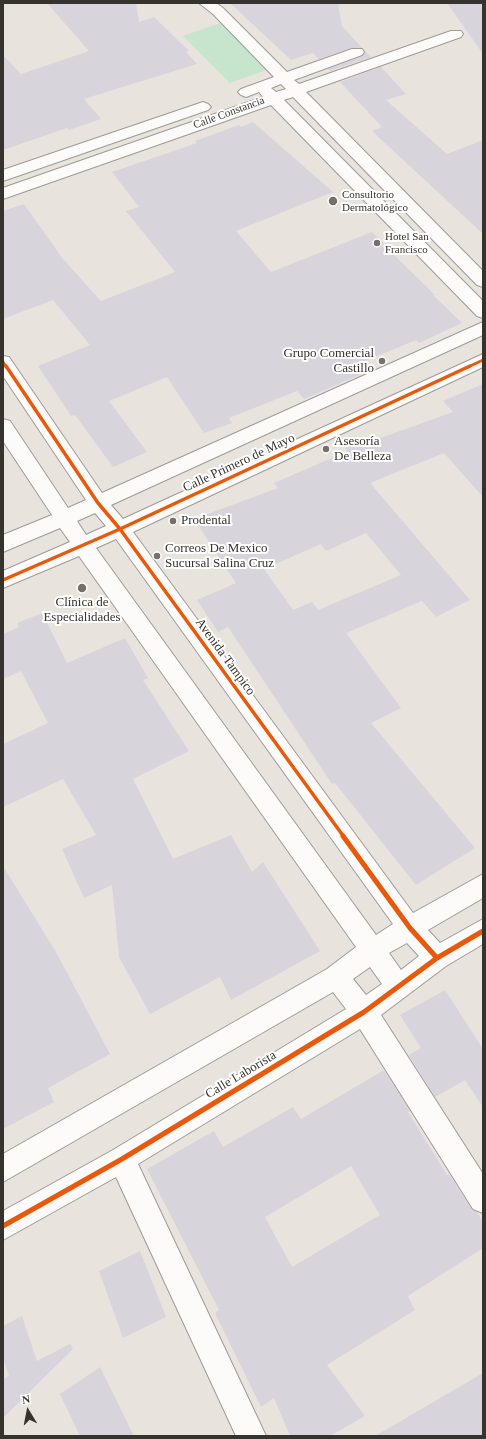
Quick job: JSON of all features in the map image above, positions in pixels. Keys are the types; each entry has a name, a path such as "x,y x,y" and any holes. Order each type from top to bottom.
{"street":[{"path":"206,3 218,11 483,281"},
{"name":"Calle Constancia","path":"232,96 296,90 456,34"},
{"name":"Calle Constancia","path":"3,194 267,92 283,78 370,48"},
{"path":"267,92 483,312"},
{"name":"Calle Constancia","path":"3,176 217,102"},
{"name":"Calle Primero de Mayo","path":"3,544 98,503 483,328"},
{"name":"Calle Primero de Mayo","path":"3,580 83,546 483,360"},
{"name":"Avenida Tampico","path":"3,362 98,503 120,529 410,928 437,958"},
{"path":"3,426 83,546 398,986"},
{"path":"3,1168 336,977 372,950 483,885"},
{"name":"Calle Laborista","path":"3,1226 122,1159 364,1012 437,958 483,930"},
{"path":"336,977 364,1012 483,1198"},
{"path":"122,1159 250,1436"}],"green space":[{"path":"220,23 269,69 230,83 183,36"}],"building":[{"path":"47,3 136,3 139,22 154,17 189,51 186,52 197,64 84,99 101,119 69,130 67,128 3,150 3,55 21,74 89,51"},
{"path":"230,3 338,3 342,26 362,48 352,48 319,59 313,53 291,60"},
{"path":"447,3 483,3 483,54"},
{"path":"365,51 371,57 330,71 328,69 363,56"},
{"path":"381,67 406,94 386,100 447,154 483,140 483,234 372,131 382,127 340,82"},
{"path":"253,122 333,192 236,231 271,272 372,232 462,323 419,343 416,340 358,364 366,372 304,399 297,391 229,418 232,423 204,433 167,377 109,401 147,452 113,467 75,415 71,416 38,366 90,345 53,300 3,319 3,211 24,204 63,259 101,301 175,272 126,211 139,207 112,172 197,143 195,141 239,125 241,127"},
{"path":"483,384 483,497 444,453 370,483 470,600 436,617 422,601 346,633 401,708 371,723 475,848 416,885 335,783 332,784 228,627 218,632 197,600 236,583 194,519 278,488 274,483 348,451 345,448 371,436 375,440 453,412 443,401","holes":["366,533 401,575 318,610 312,602 293,610 264,569 321,544 326,551"]},
{"path":"42,613 67,663 125,638 148,678 143,680 189,751 133,779 173,859 231,835 252,872 263,862 320,951 231,1000 220,977 150,1014 119,957 112,885 84,898 62,849 96,835 63,779 3,807 3,744 48,723 21,671 3,679 3,634 19,627 17,623"},
{"path":"3,866 56,952 110,1054 48,1088 54,1102 3,1129"},
{"path":"445,990 483,1049 483,1107 465,1080 435,1097 409,1055 421,1048 400,1015"},
{"path":"384,1070 410,1111 408,1112 447,1175 449,1174 472,1210 477,1212 483,1223 483,1248 408,1296 415,1310 327,1365 365,1416 330,1436 290,1436 274,1398 261,1407 215,1313 219,1310 147,1169 214,1131 223,1147 293,1107 301,1119","holes":["351,1166 380,1215 292,1267 265,1217"]},
{"path":"140,1251 166,1317 123,1338 99,1271"},
{"path":"22,1316 37,1361 70,1344 73,1349 3,1418 3,1379 9,1376 3,1358 3,1326"},
{"path":"100,1367 134,1436 80,1436 60,1394"},
{"path":"483,1373 483,1436 375,1436"}],"cycle path":[{"path":"3,580 120,529 483,360"},
{"path":"3,362 98,503 120,529 410,928 437,958"},
{"path":"3,1226 122,1159 364,1012 437,958 483,931"}],"place":[{"name":"Consultorio Dermatológico","path":"333,201"},
{"name":"Hotel San Francisco","path":"377,243"},
{"name":"Grupo Comercial Castillo","path":"382,361"},
{"name":"Asesoría De Belleza","path":"326,449"},
{"name":"Prodental","path":"173,521"},
{"name":"Correos De Mexico Sucursal Salina Cruz","path":"157,556"},
{"name":"Clínica de Especialidades","path":"82,588"}]}
